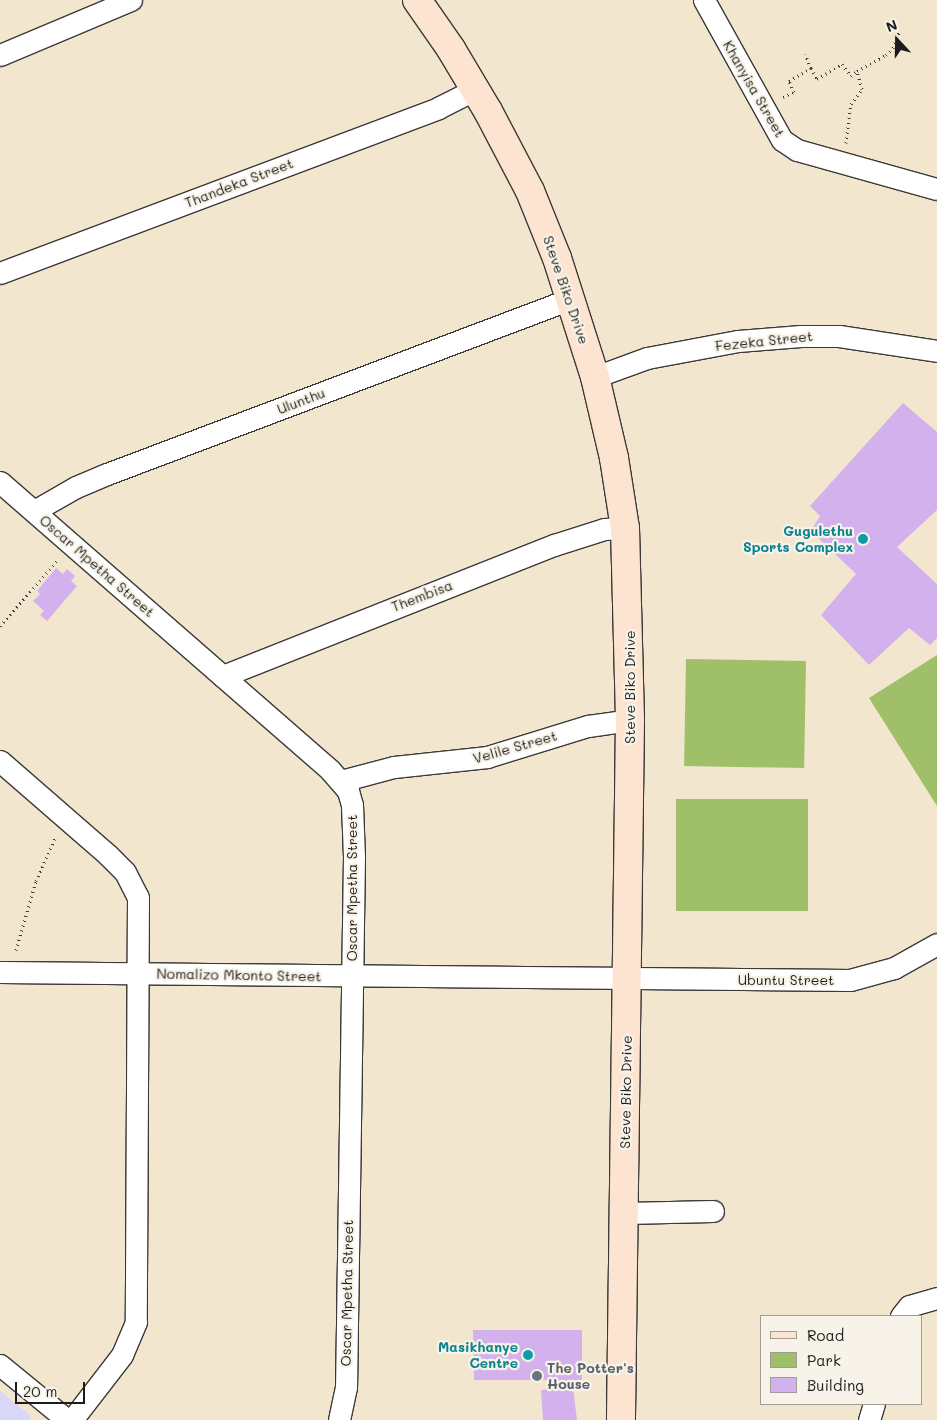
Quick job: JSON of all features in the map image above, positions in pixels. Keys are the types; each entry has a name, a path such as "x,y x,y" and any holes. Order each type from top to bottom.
{"main road":[{"name":"Steve Biko Drive","path":"417,0 476,89 530,191 571,299 595,377 614,458 624,528 630,720 622,1420"}],"street":[{"path":"0,55 131,0"},
{"name":"Khanyisa Street","path":"704,0 782,140 797,150 937,189"},
{"name":"Thandeka Street","path":"0,273 438,108 476,89"},
{"name":"Ulunthu","path":"34,511 76,487 108,474 571,299"},
{"name":"Fezeka Street","path":"595,377 647,358 738,341 801,336 840,336 937,350"},
{"name":"Oscar Mpetha Street","path":"0,482 341,781 352,805 352,976 346,1387 339,1420"},
{"name":"Thembisa","path":"223,676 554,545 604,529 624,528"},
{"name":"Velile Street","path":"341,781 394,767 487,757 588,726 630,720"},
{"path":"0,761 108,855 134,885 138,897 140,974 136,1322 122,1355 72,1420"},
{"name":"Ubuntu Street","path":"628,979 850,980 894,968 937,944"},
{"name":"Nomalizo Mkonto Street","path":"5,972 628,979"},
{"path":"624,1213 714,1211"},
{"path":"902,1315 914,1303 937,1298"},
{"path":"0,1365 67,1420"},
{"path":"869,1420 874,1405"}],"path":[{"path":"805,54 817,79 842,64 851,76 893,48 899,32"},
{"path":"762,107 794,92 789,81 811,68"},
{"path":"842,163 851,104 862,89 857,71"},
{"path":"0,626 72,544"},
{"path":"5,972 36,880 64,817"}],"shaded area":[{"path":"0,1391 31,1416 30,1420 0,1420"}],"green space":[{"path":"937,655 937,806 869,698"},
{"path":"686,659 806,661 804,768 684,766"},
{"path":"676,799 808,799 808,911 676,911"}],"building":[{"name":"Gugulethu Sports Complex","path":"903,403 937,432 937,510 897,547 937,584 937,638 930,645 909,628 869,665 821,615 856,574 811,531 820,516 810,506"},
{"path":"56,568 63,574 67,569 75,576 71,581 77,586 47,621 40,615 44,611 33,601 40,594 37,591"},
{"name":"Masikhanye Centre","path":"473,1330 582,1330 582,1380 572,1380 577,1420 543,1420 541,1390 552,1389 552,1380 474,1380"}],"place":[{"name":"Gugulethu Sports Complex","path":"863,539"},
{"name":"Masikhanye Centre","path":"528,1355"},
{"name":"The Potter's House","path":"537,1376"}]}
